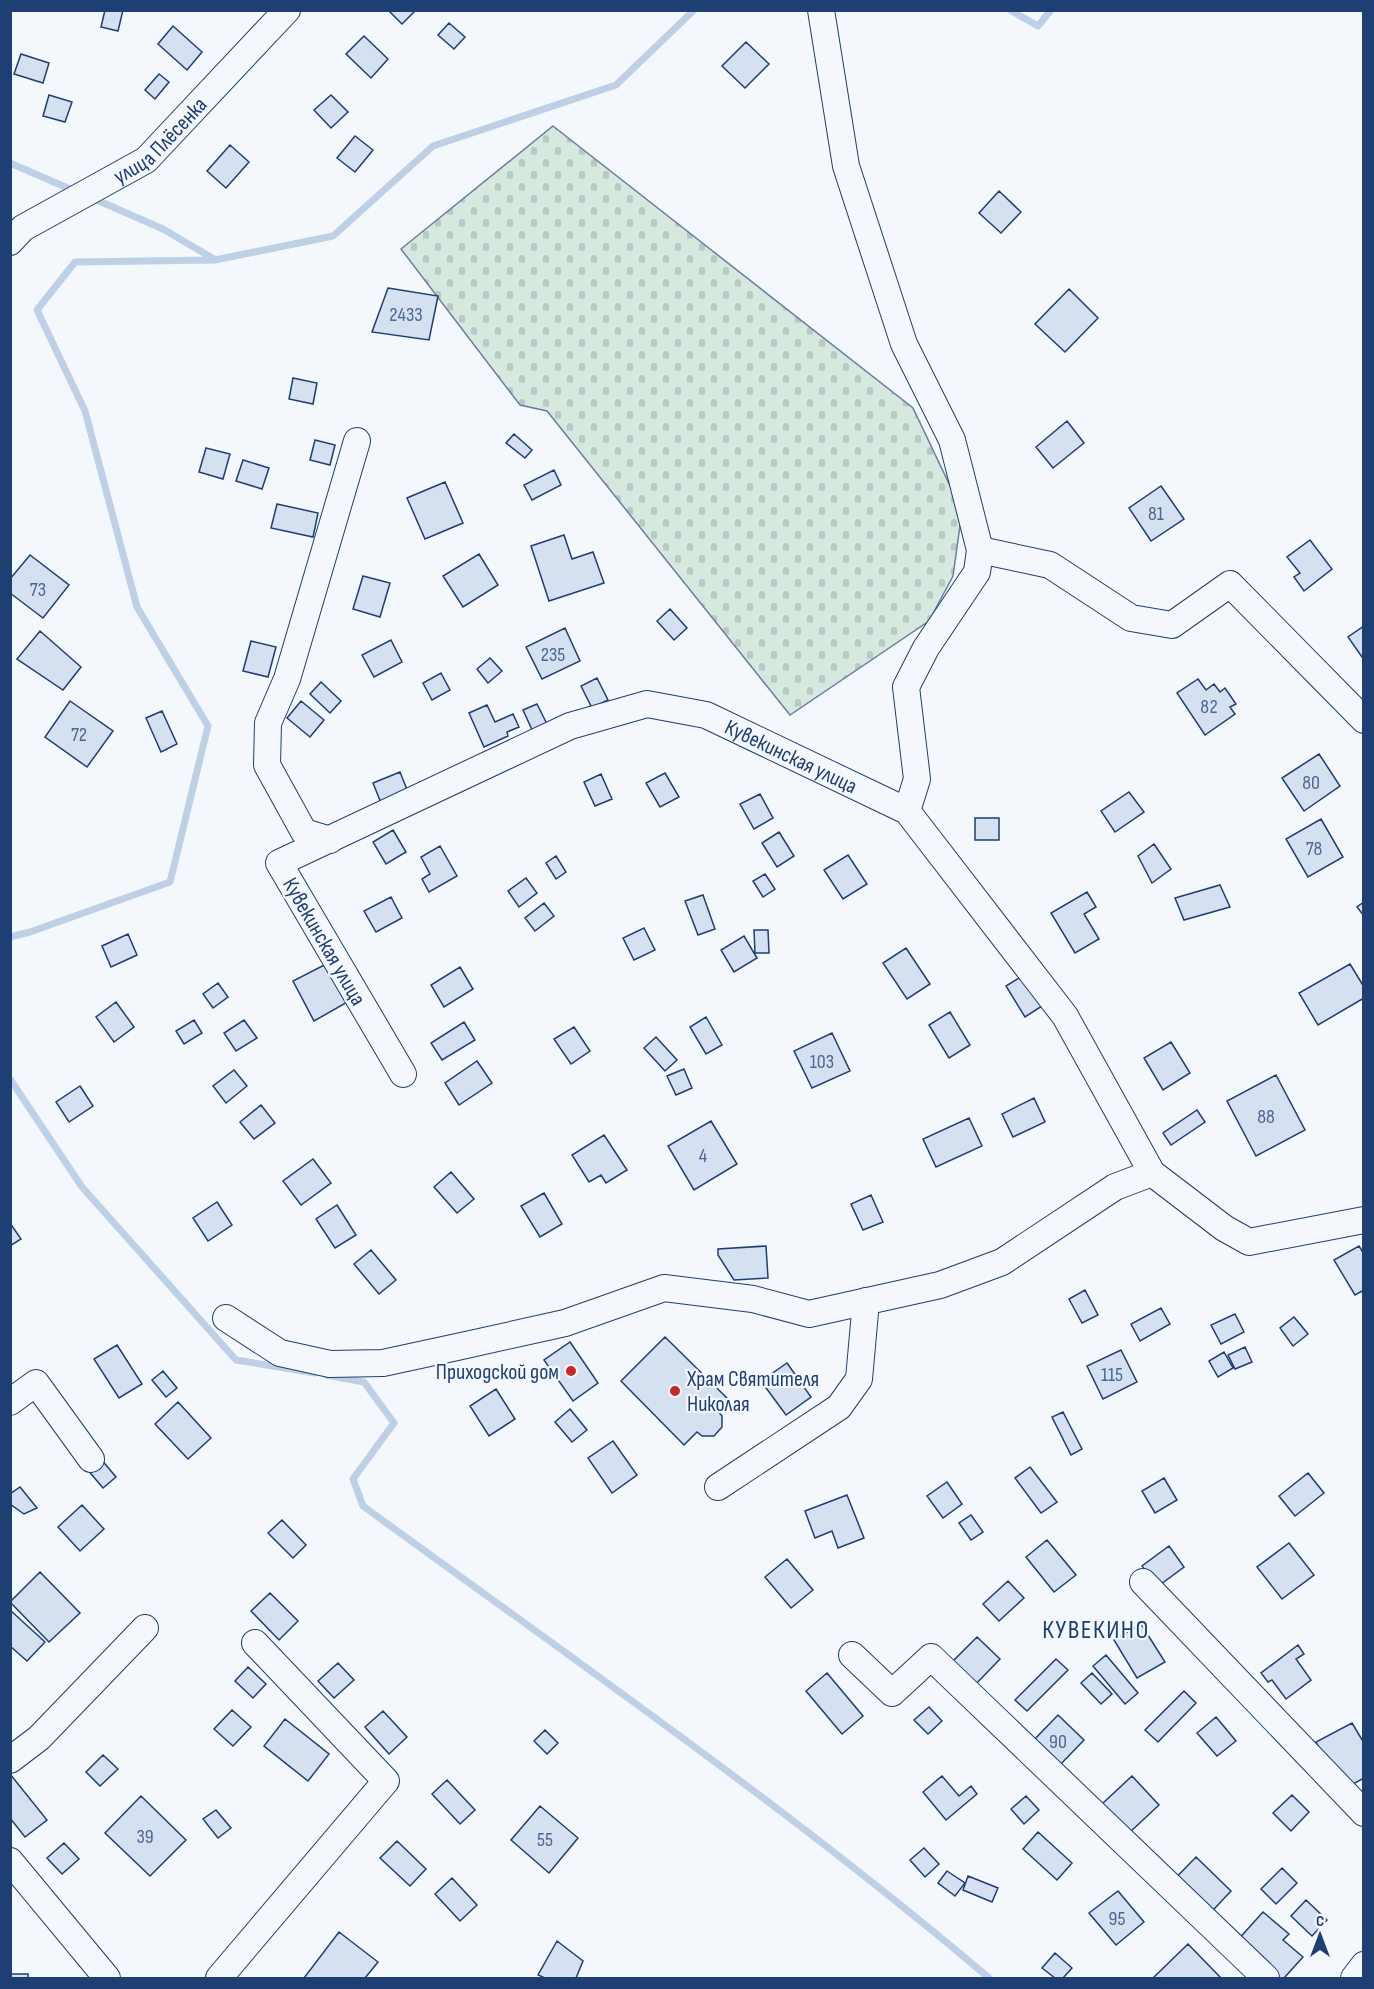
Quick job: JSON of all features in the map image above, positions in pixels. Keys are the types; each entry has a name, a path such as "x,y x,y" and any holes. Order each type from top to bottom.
{"street":[{"name":"улица Плёсенка","path":"10,242 23,228 146,159 287,10"},
{"path":"821,10 846,166 904,344 952,441 980,550 977,572 926,648 906,687 917,779 907,811"},
{"path":"330,840 304,832 267,765 268,723 287,679 357,441"},
{"path":"980,550 1050,565 1131,618 1172,625 1230,584 1364,720"},
{"name":"Кувекинская улица","path":"403,1074 279,863 570,726 647,704 706,715 907,811 1065,1016 1152,1173 1224,1228 1249,1242 1364,1220"},
{"path":"226,1318 280,1353 330,1364 383,1363 565,1323 664,1288 753,1299 809,1314 940,1285 1002,1262 1115,1187 1152,1173"},
{"path":"718,1487 839,1407 859,1379 866,1301"},
{"path":"10,1402 36,1383 91,1459"},
{"path":"1143,1582 1364,1813"},
{"path":"10,1760 39,1738 145,1628"},
{"path":"219,1978 386,1781 255,1643"},
{"path":"852,1655 892,1693 931,1657 1266,1978"},
{"path":"10,1861 107,1978"},
{"path":"1354,1978 1364,1965"}],"green space":[{"path":"553,126 913,408 962,511 953,576 929,621 790,715 547,411 520,405 401,249"}],"building":[{"path":"105,10 123,10 118,31 101,27"},
{"path":"388,10 416,10 402,24"},
{"path":"449,23 465,37 454,49 438,35"},
{"path":"173,26 202,52 187,70 158,44"},
{"path":"364,36 388,59 371,78 346,54"},
{"path":"746,42 769,64 745,88 722,66"},
{"path":"21,54 49,63 43,83 14,74"},
{"path":"159,74 169,82 155,99 145,90"},
{"path":"49,95 72,102 65,122 43,116"},
{"path":"331,95 348,112 331,128 314,110"},
{"path":"355,136 373,150 355,172 337,158"},
{"path":"230,145 249,162 226,188 207,171"},
{"path":"999,191 1021,212 1001,233 979,213"},
{"path":"388,288 438,296 429,340 372,332"},
{"path":"1069,289 1098,318 1065,352 1035,324"},
{"path":"293,378 317,383 313,404 289,399"},
{"path":"1067,421 1084,443 1053,468 1036,447"},
{"path":"514,434 532,450 525,458 506,443"},
{"path":"315,440 335,445 330,465 310,460"},
{"path":"206,448 230,454 223,479 199,472"},
{"path":"243,460 269,468 262,489 236,481"},
{"path":"554,470 561,485 532,500 524,485"},
{"path":"445,482 463,523 425,539 407,498"},
{"path":"1161,486 1184,519 1151,541 1129,508"},
{"path":"277,504 318,513 313,537 271,528"},
{"path":"564,535 572,559 593,552 604,583 549,601 531,546"},
{"path":"1310,540 1332,569 1304,591 1294,577 1300,573 1287,557"},
{"path":"479,554 498,585 463,607 443,576"},
{"path":"30,555 69,585 43,618 10,593 10,579"},
{"path":"363,576 390,583 380,617 353,609"},
{"path":"670,609 687,628 674,640 657,621"},
{"path":"1364,626 1364,656 1362,657 1348,637"},
{"path":"565,628 580,661 542,679 526,647"},
{"path":"40,631 81,667 63,690 17,659"},
{"path":"391,640 402,662 374,677 362,655"},
{"path":"251,641 276,647 268,677 243,671"},
{"path":"490,658 502,671 488,683 477,669"},
{"path":"441,673 450,690 432,700 423,683"},
{"path":"597,678 608,700 592,708 581,686"},
{"path":"1198,679 1206,690 1214,684 1220,692 1225,688 1236,704 1230,707 1235,714 1205,735 1177,693"},
{"path":"321,682 341,701 330,713 310,694"},
{"path":"70,701 113,731 87,767 45,737"},
{"path":"301,701 324,720 310,737 287,718"},
{"path":"537,704 549,728 534,734 523,710"},
{"path":"487,705 495,722 513,714 519,727 507,732 508,736 484,747 469,713"},
{"path":"162,711 177,744 161,752 146,718"},
{"path":"1319,754 1340,786 1304,811 1282,778"},
{"path":"400,772 410,797 383,808 373,783"},
{"path":"665,773 679,797 660,807 646,783"},
{"path":"601,774 612,799 595,806 584,782"},
{"path":"1129,792 1144,812 1115,832 1101,811"},
{"path":"760,794 773,818 754,829 740,804"},
{"path":"975,818 999,818 999,840 975,840"},
{"path":"1321,819 1343,857 1308,877 1286,839"},
{"path":"393,830 406,852 386,864 373,842"},
{"path":"779,832 794,856 777,867 762,843"},
{"path":"1154,844 1171,869 1152,883 1138,856"},
{"path":"440,846 457,876 429,892 422,879 430,874 421,857"},
{"path":"848,855 867,884 843,899 824,870"},
{"path":"556,856 566,872 556,879 546,863"},
{"path":"765,874 775,889 763,897 753,881"},
{"path":"526,878 537,893 519,907 508,891"},
{"path":"1220,885 1230,907 1184,920 1175,898"},
{"path":"1087,892 1096,907 1084,914 1099,939 1075,953 1051,913"},
{"path":"703,895 715,929 698,935 685,901"},
{"path":"391,897 402,918 376,932 364,911"},
{"path":"1364,902 1364,916 1357,907"},
{"path":"544,903 554,916 535,931 525,918"},
{"path":"644,928 655,950 634,960 623,938"},
{"path":"754,930 768,930 769,953 755,953"},
{"path":"128,934 137,955 111,967 102,946"},
{"path":"744,936 757,958 734,972 721,950"},
{"path":"906,948 930,984 907,999 883,963"},
{"path":"330,962 351,1000 314,1021 293,981"},
{"path":"1350,964 1364,987 1364,998 1318,1025 1299,993"},
{"path":"460,967 473,989 444,1007 431,985"},
{"path":"1024,975 1042,1006 1025,1017 1006,986"},
{"path":"218,983 228,997 213,1008 203,994"},
{"path":"116,1002 134,1027 114,1042 96,1017"},
{"path":"950,1012 970,1045 949,1058 929,1025"},
{"path":"706,1017 722,1045 706,1054 690,1027"},
{"path":"194,1020 202,1033 184,1044 176,1031"},
{"path":"244,1020 257,1038 236,1051 224,1033"},
{"path":"464,1022 475,1040 442,1060 431,1043"},
{"path":"574,1027 590,1051 571,1064 554,1039"},
{"path":"832,1033 850,1071 812,1088 794,1051"},
{"path":"656,1037 677,1060 665,1071 644,1048"},
{"path":"1171,1042 1190,1073 1163,1090 1144,1058"},
{"path":"477,1061 492,1083 459,1105 445,1083"},
{"path":"684,1069 692,1088 676,1095 667,1076"},
{"path":"234,1070 247,1086 226,1103 213,1086"},
{"path":"1276,1075 1305,1130 1256,1156 1227,1101"},
{"path":"80,1086 93,1106 69,1122 56,1102"},
{"path":"1034,1098 1045,1122 1013,1137 1002,1114"},
{"path":"261,1105 275,1123 254,1139 240,1122"},
{"path":"1197,1110 1205,1122 1171,1145 1163,1133"},
{"path":"969,1118 982,1146 936,1167 923,1139"},
{"path":"711,1121 737,1164 694,1190 668,1146"},
{"path":"604,1135 627,1170 606,1183 601,1175 589,1182 572,1155"},
{"path":"313,1159 331,1183 301,1205 283,1181"},
{"path":"451,1172 474,1199 457,1213 434,1187"},
{"path":"544,1193 562,1224 540,1237 521,1206"},
{"path":"871,1195 883,1222 863,1230 851,1204"},
{"path":"217,1202 232,1225 208,1241 193,1218"},
{"path":"337,1205 356,1235 335,1248 316,1219"},
{"path":"10,1223 21,1239 10,1246"},
{"path":"766,1246 768,1278 734,1280 718,1255 718,1249"},
{"path":"1359,1246 1364,1254 1364,1290 1355,1295 1334,1260"},
{"path":"371,1250 396,1280 379,1294 354,1264"},
{"path":"1085,1290 1098,1315 1082,1323 1069,1299"},
{"path":"1161,1308 1170,1324 1140,1341 1131,1324"},
{"path":"1235,1314 1244,1332 1221,1344 1211,1325"},
{"path":"1294,1317 1308,1334 1293,1346 1280,1328"},
{"name":"Храм Святителя Николая","path":"665,1337 729,1400 718,1411 722,1416 722,1427 714,1436 702,1436 697,1432 684,1445 621,1381"},
{"name":"Приходской дом","path":"570,1342 598,1383 573,1401 544,1360"},
{"path":"117,1345 142,1384 119,1398 94,1359"},
{"path":"1245,1347 1252,1362 1235,1369 1228,1355"},
{"path":"1121,1350 1137,1382 1103,1399 1087,1366"},
{"path":"1224,1352 1233,1368 1218,1377 1209,1361"},
{"path":"787,1363 811,1397 786,1415 761,1381"},
{"path":"163,1371 177,1388 166,1397 152,1380"},
{"path":"496,1389 515,1419 489,1436 470,1406"},
{"path":"178,1402 211,1438 188,1459 155,1424"},
{"path":"570,1409 587,1430 572,1442 555,1422"},
{"path":"1063,1412 1082,1449 1071,1455 1052,1417"},
{"path":"613,1441 637,1475 612,1493 588,1458"},
{"path":"100,1458 116,1477 103,1488 87,1469"},
{"path":"1030,1467 1057,1502 1041,1513 1015,1478"},
{"path":"1308,1473 1324,1493 1295,1516 1279,1496"},
{"path":"1164,1478 1177,1500 1155,1513 1142,1491"},
{"path":"947,1482 962,1504 943,1518 927,1496"},
{"path":"20,1487 37,1508 24,1514 10,1504 10,1494"},
{"path":"847,1495 864,1538 838,1548 832,1531 815,1538 805,1511"},
{"path":"82,1505 104,1529 80,1551 58,1527"},
{"path":"971,1515 983,1532 971,1540 959,1523"},
{"path":"282,1520 306,1545 293,1558 268,1533"},
{"path":"1047,1540 1076,1575 1054,1592 1026,1557"},
{"path":"1289,1543 1314,1575 1282,1599 1257,1567"},
{"path":"1169,1546 1184,1567 1157,1587 1142,1566"},
{"path":"787,1559 813,1590 791,1608 765,1577"},
{"path":"40,1572 80,1613 49,1642 10,1602"},
{"path":"1008,1581 1024,1598 999,1621 983,1604"},
{"path":"270,1593 298,1621 279,1640 251,1611"},
{"path":"10,1610 45,1642 27,1661 10,1646"},
{"path":"1141,1624 1165,1662 1137,1678 1114,1640"},
{"path":"977,1637 1000,1659 975,1685 952,1662"},
{"path":"1298,1645 1304,1654 1296,1659 1311,1680 1286,1699 1272,1680 1268,1682 1261,1673"},
{"path":"1106,1655 1138,1693 1125,1704 1093,1666"},
{"path":"1056,1659 1068,1670 1027,1711 1015,1700"},
{"path":"338,1663 354,1680 334,1698 318,1681"},
{"path":"248,1667 266,1684 253,1698 235,1681"},
{"path":"827,1673 863,1716 842,1734 806,1691"},
{"path":"1092,1673 1112,1694 1101,1704 1081,1683"},
{"path":"1184,1691 1196,1703 1158,1742 1145,1730"},
{"path":"929,1707 942,1721 928,1734 914,1720"},
{"path":"232,1710 251,1727 233,1746 214,1729"},
{"path":"383,1711 407,1737 389,1754 365,1727"},
{"path":"1058,1715 1084,1740 1058,1767 1032,1742"},
{"path":"1216,1717 1236,1741 1217,1756 1197,1733"},
{"path":"285,1719 329,1754 308,1781 264,1746"},
{"path":"1352,1723 1364,1743 1364,1778 1342,1790 1316,1742"},
{"path":"545,1730 558,1743 547,1754 534,1741"},
{"path":"103,1755 118,1769 100,1786 86,1772"},
{"path":"10,1774 47,1820 25,1837 10,1818"},
{"path":"942,1776 959,1796 971,1786 977,1794 946,1820 923,1792"},
{"path":"1132,1776 1159,1805 1129,1833 1102,1804"},
{"path":"447,1780 475,1810 460,1824 432,1794"},
{"path":"1292,1795 1309,1812 1291,1831 1273,1813"},
{"path":"141,1796 186,1840 150,1876 105,1833"},
{"path":"1026,1796 1039,1810 1024,1824 1011,1809"},
{"path":"540,1806 578,1838 549,1873 511,1840"},
{"path":"216,1810 231,1828 218,1838 203,1819"},
{"path":"1038,1832 1072,1863 1057,1880 1023,1849"},
{"path":"397,1841 426,1869 410,1886 380,1858"},
{"path":"64,1843 79,1859 62,1874 47,1858"},
{"path":"924,1848 939,1864 925,1877 910,1860"},
{"path":"1196,1857 1231,1891 1201,1923 1165,1889"},
{"path":"1282,1868 1297,1883 1276,1904 1261,1889"},
{"path":"947,1871 965,1883 955,1896 938,1883"},
{"path":"968,1876 998,1888 992,1902 963,1890"},
{"path":"452,1878 477,1905 460,1921 435,1894"},
{"path":"1118,1891 1144,1922 1116,1945 1089,1913"},
{"path":"1306,1900 1327,1920 1312,1936 1291,1916"},
{"path":"1263,1912 1289,1934 1283,1940 1303,1957 1284,1978 1278,1978 1236,1942"},
{"path":"339,1932 378,1962 365,1978 304,1978"},
{"path":"557,1941 583,1961 576,1978 545,1978 538,1975"},
{"path":"1188,1944 1219,1978 1153,1978"},
{"path":"1055,1953 1072,1968 1063,1978 1055,1978 1042,1968"},
{"path":"10,1974 28,1974 28,1978 10,1978"}],"waterway":[{"path":"10,937 170,882 208,726 137,607 85,411 37,310 75,262 215,260 333,236 433,146 616,85 694,10"},
{"path":"1010,10 1038,26 1051,10"},
{"path":"10,163 77,192"},
{"path":"90,197 163,229 214,259"},
{"path":"10,1079 82,1187 236,1360 315,1373"},
{"path":"326,1375 364,1382 394,1423 353,1479 363,1506 759,1795 914,1916 989,1978"}],"place":[{"name":"Приходской дом","path":"571,1371"},
{"name":"Храм Святителя Николая","path":"675,1391"}],"district":[{"name":"КУВЕКИНО","path":"1096,1629"}]}
